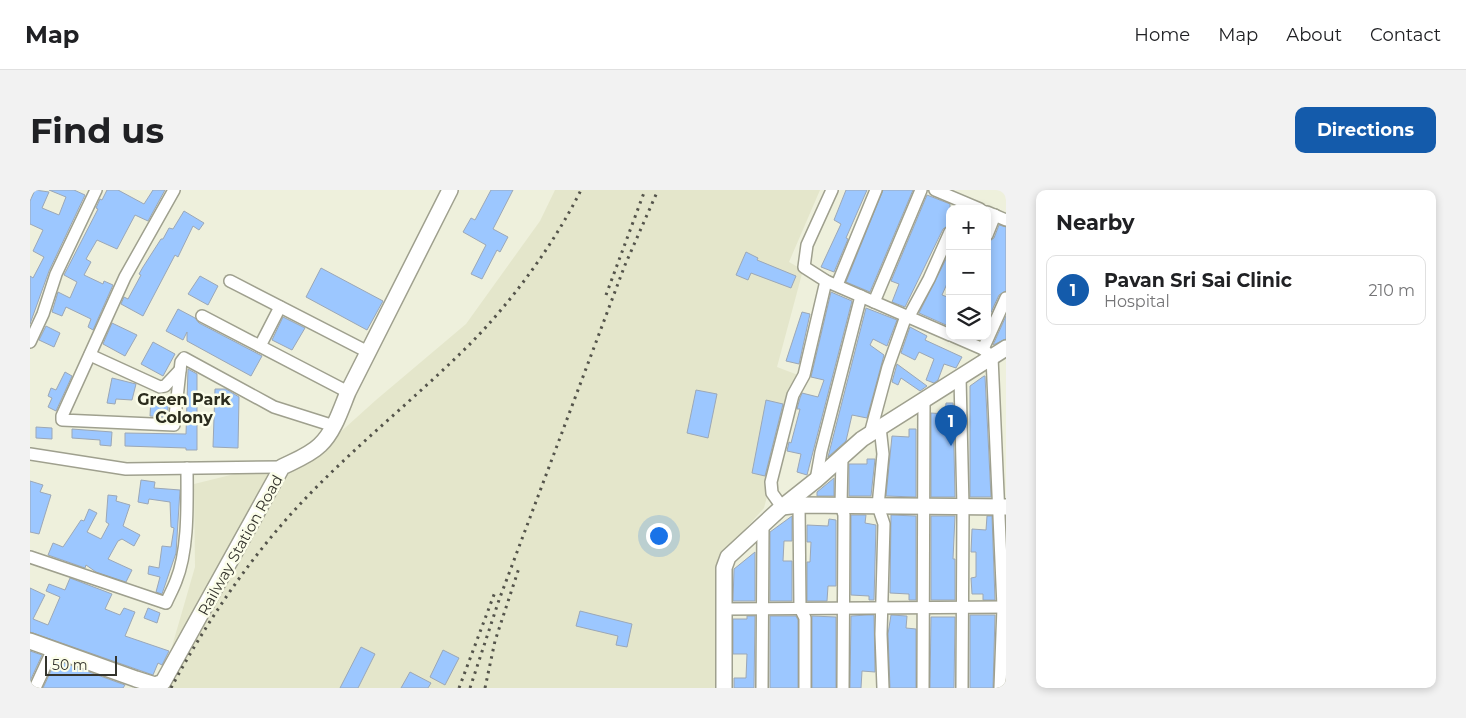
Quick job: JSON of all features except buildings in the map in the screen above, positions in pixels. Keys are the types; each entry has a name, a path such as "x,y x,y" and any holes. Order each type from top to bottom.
{"street":[{"path":"30,342 43,314 56,274 96,190"},
{"path":"174,190 125,277 62,416 62,420 170,426 176,419 181,362 184,358 274,407 334,426"},
{"name":"Railway Station Road","path":"30,641 136,679 160,684 186,642 282,467 316,449 334,426 348,392 450,190"},
{"path":"832,190 807,245 804,261 807,270 831,283 946,333"},
{"path":"782,507 772,492 771,482 793,394 804,375 831,283 876,190"},
{"path":"874,302 921,190"},
{"path":"935,190 961,205"},
{"path":"883,688 881,634 884,608 884,524 878,506 883,454 875,430 888,367 907,317 929,280 946,241"},
{"path":"230,281 368,352"},
{"path":"816,480 821,452 861,296"},
{"path":"1000,688 1005,607 998,351 1006,298"},
{"path":"260,346 280,307"},
{"path":"202,316 348,392"},
{"path":"965,340 998,351"},
{"path":"724,688 724,609 726,562 728,557 782,507 875,430 924,401 998,351"},
{"path":"90,355 160,387 166,386 180,370"},
{"path":"960,377 963,507 962,688"},
{"path":"923,688 924,401"},
{"path":"30,454 126,469 282,467"},
{"path":"842,457 841,505 844,515 842,688"},
{"path":"30,557 166,603 176,581 182,561 187,509 187,468"},
{"path":"782,507 799,505 1002,507"},
{"path":"799,505 800,608 805,618 805,688"},
{"path":"762,688 763,526"},
{"path":"724,609 1005,607"},
{"path":"35,688 53,649"}],"shaded area":[{"path":"555,190 820,190 789,262 803,270 777,367 798,375 764,508 723,554 716,688 160,688 195,567 194,484 316,454 376,400 466,324 540,221"}],"railway":[{"path":"171,688 231,590 284,522 323,480 450,363 487,326 532,271 558,231 581,190"},
{"path":"606,295 645,190"},
{"path":"470,688 499,600 625,265 658,190"},
{"path":"485,688 495,641 519,568"},
{"path":"459,688 495,592"}],"place":[{"name":"Pavan Sri Sai Clinic","path":"951,446"}],"district":[{"name":"Green Park Colony","path":"184,408"}]}
